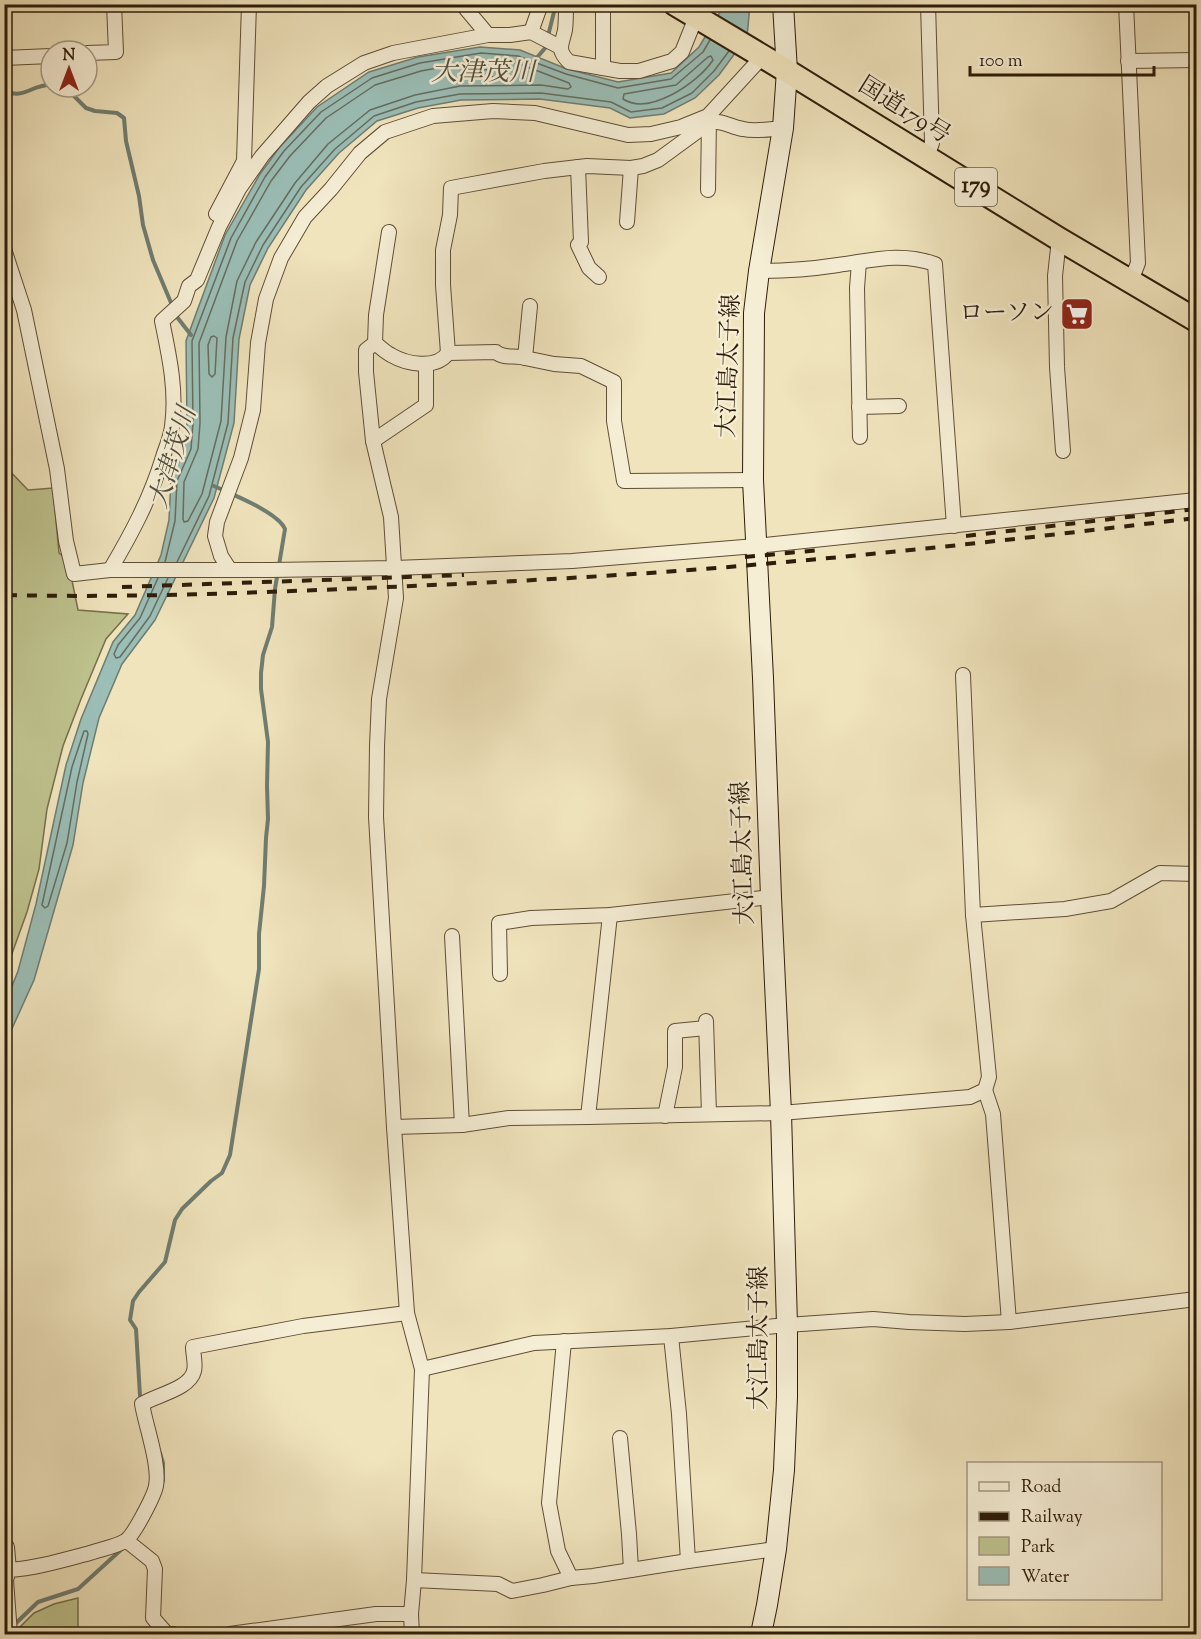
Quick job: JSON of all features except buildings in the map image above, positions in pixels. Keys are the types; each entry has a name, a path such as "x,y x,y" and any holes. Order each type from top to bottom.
{"highway":[{"name":"国道179号","path":"675,4 1197,320"}],"main road":[{"name":"大江島太子線","path":"761,1635 776,1549 784,1459 787,1325 781,1113 753,480 754,313 783,128 787,71 783,4"}],"street":[{"path":"99,53 116,52 114,4"},
{"path":"110,570 154,486 172,428 174,393 162,321 184,301 200,248 244,161 249,4"},
{"path":"462,4 488,35"},
{"path":"531,32 541,4"},
{"path":"566,4 565,30 560,47 564,57 569,62 620,71 639,71 672,61 682,52 700,19"},
{"path":"603,4 603,68"},
{"path":"927,157 932,143 928,4"},
{"path":"1126,4 1137,263 1131,281"},
{"path":"189,286 197,280 219,227 239,189 262,156 309,102 327,86 364,63 393,53 488,35 531,32 560,47"},
{"path":"375,344 392,356 426,364 444,359 448,353 443,250 450,215 451,188 544,171 587,166 631,168 658,160 709,119 759,55"},
{"path":"4,58 39,57"},
{"path":"1128,61 1197,60"},
{"path":"230,570 221,556 215,536 217,522 241,458 253,410 258,344 266,299 281,258 305,217 360,153 385,132 433,116 493,111 535,113 628,135 651,134 709,119 742,129 783,128"},
{"path":"708,190 709,119"},
{"path":"578,167 581,242 578,245 588,268 599,277"},
{"path":"627,222 631,168"},
{"path":"375,344 376,315 389,232"},
{"path":"1059,238 1055,287 1057,367 1063,451"},
{"path":"4,249 24,310 57,469 66,541 74,574 110,570 395,568 572,561 756,546 1197,500"},
{"path":"759,272 794,271 898,256 919,258 935,264 954,526"},
{"path":"859,262 857,288 860,437"},
{"path":"525,358 530,306"},
{"path":"375,344 366,350 366,372 373,441 391,517 396,598 379,699 376,805 407,1312 422,1369 412,1635"},
{"path":"448,353 496,352 500,355 519,356 554,364 581,366 614,382 615,421 624,481 753,480"},
{"path":"373,441 426,405 426,364"},
{"path":"859,407 899,406"},
{"path":"963,675 973,915 989,1077 985,1090 993,1114 1009,1322"},
{"path":"973,915 1065,909 1111,901 1160,873 1197,873"},
{"path":"500,974 499,923 531,918 610,915 771,897"},
{"path":"588,1117 610,915"},
{"path":"452,936 462,1125"},
{"path":"665,1116 675,1067 675,1031 706,1024 709,1114"},
{"path":"394,1127 462,1125 509,1118 781,1113 970,1097 985,1090"},
{"path":"422,1369 534,1343 671,1336 787,1325 873,1320 965,1324 1009,1322 1197,1299"},
{"path":"131,1544 157,1485 146,1402 190,1380 194,1371 193,1347 303,1326 407,1312"},
{"path":"671,1336 681,1434 688,1561"},
{"path":"564,1341 549,1503 558,1551 571,1578"},
{"path":"620,1438 630,1534 631,1570"},
{"path":"9,1570 27,1569 131,1544"},
{"path":"131,1544 152,1561 155,1569 153,1618 166,1634 173,1635"},
{"path":"7,1547 9,1570 6,1581 10,1628"},
{"path":"414,1580 498,1584 512,1591 571,1578 776,1549"},
{"path":"230,1635 376,1614 411,1614"}],"green space":[{"path":"5,466 28,490 53,488 59,553 68,561 78,610 128,614 106,639 63,746 47,809 39,869 27,912 5,969"},
{"path":"78,1598 78,1634 15,1634 34,1613 54,1604"}],"water":[{"name":"大津茂川","path":"720,5 750,5 747,37 719,75 695,98 664,114 630,118 610,108 540,99 461,100 418,108 377,121 339,153 306,190 268,248 250,285 239,339 234,423 214,498 155,620 122,664 99,718 83,783 73,845 34,980 5,1044 5,1004 18,971 36,904 66,765 81,719 113,642 135,615 161,555 169,520 171,479 185,448 186,341 225,235 260,174 279,148 317,107 369,72 418,57 480,47 520,50 567,69 618,82 671,73 699,47 720,12"}],"waterway":[{"path":"548,36 556,4"},
{"name":"大津茂川","path":"534,61 547,43"},
{"path":"4,90 17,94 39,87"},
{"path":"77,99 86,108 117,113 124,118 126,141 139,196 143,225 153,260 177,317 191,335"},
{"path":"143,1401 140,1396 136,1329 130,1320 133,1301 165,1262 175,1220 182,1209 222,1173 230,1155 259,969 259,934 268,819 268,742 261,673 263,655 272,627 275,589 285,529 264,510 214,486"},
{"path":"160,1453 163,1463 163,1481"},
{"path":"14,1625 38,1602 78,1589 123,1548"}],"railway":[{"path":"966,536 1196,509"},
{"path":"7,595 97,596 231,593 628,574 733,567 888,552 1196,518"},
{"path":"745,557 820,550"},
{"path":"122,587 464,575"}],"place":[{"name":"ローソン","path":"1077,314"}]}
